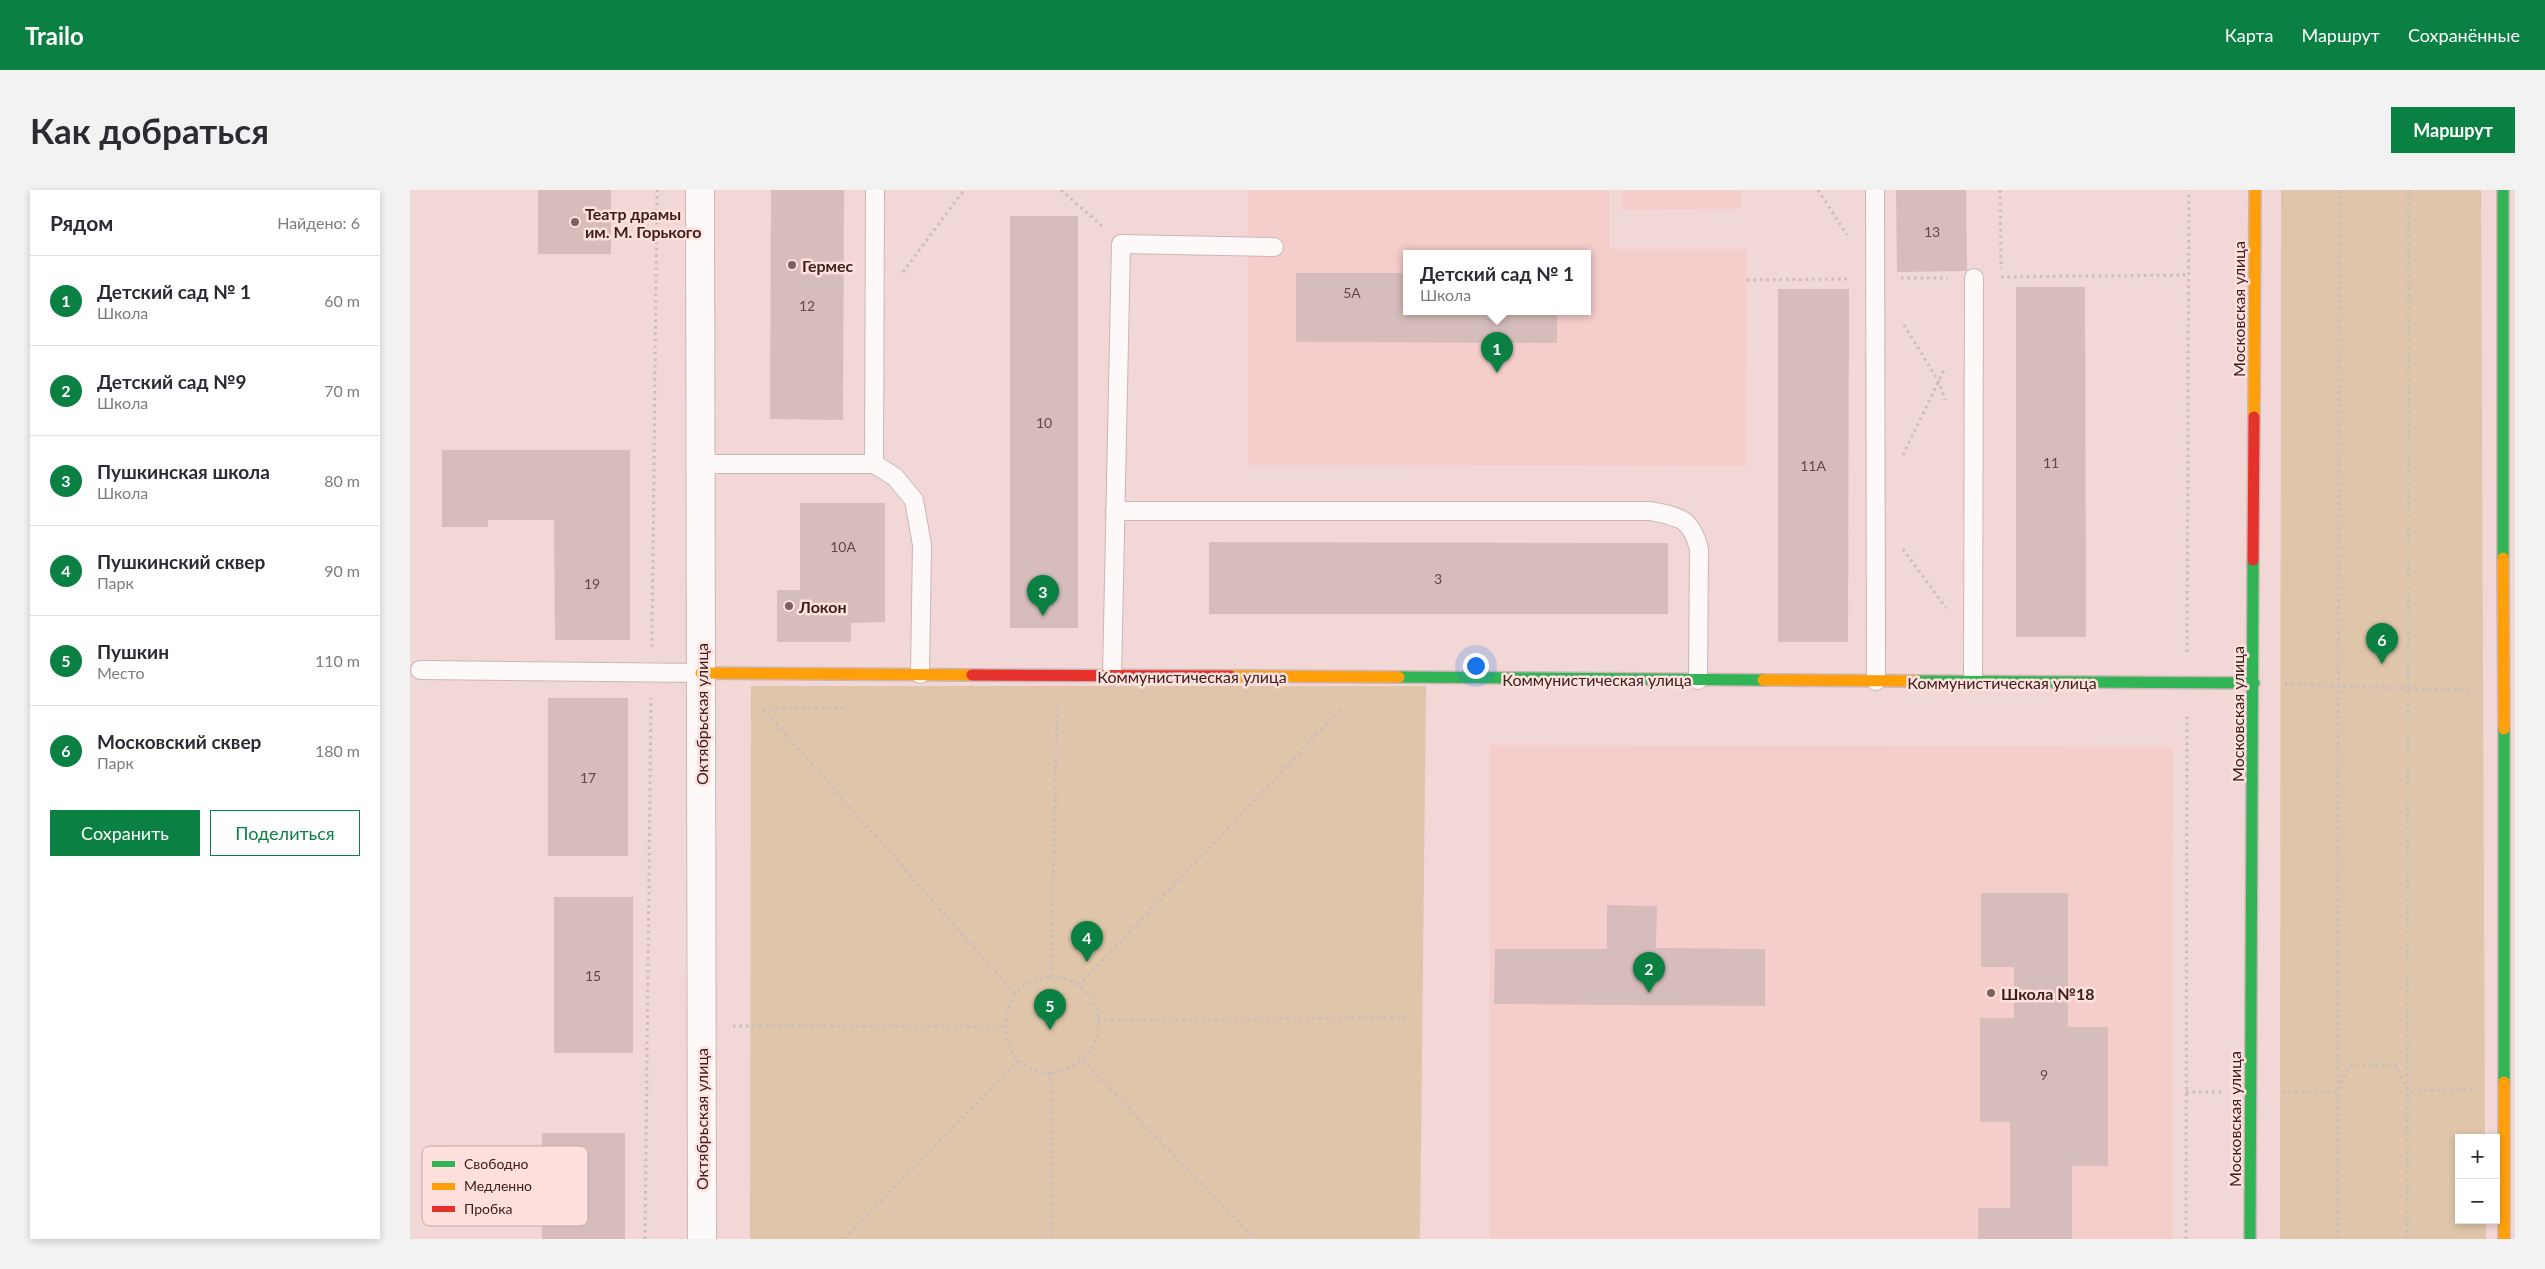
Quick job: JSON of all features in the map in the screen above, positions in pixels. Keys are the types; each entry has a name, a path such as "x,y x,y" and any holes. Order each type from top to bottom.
{"main road":[{"name":"Московская улица","path":"2250,1239 2254,683 2254,190"},
{"path":"2503,190 2504,692 2509,738 2504,1239"},
{"name":"Коммунистическая улица","path":"701,673 2254,683"}],"street":[{"name":"Октябрьская улица","path":"700,190 702,1239"}],"lane":[{"path":"874,464 875,190"},
{"path":"1875,190 1876,681"},
{"path":"1112,676 1121,244 1274,247"},
{"path":"1973,682 1974,278"},
{"path":"700,464 874,464 895,477 914,500 922,545 920,674"},
{"path":"1115,511 1650,511 1671,515 1684,520 1695,532 1699,549 1698,680"},
{"path":"420,670 701,673"}],"path":[{"path":"645,1239 657,190"},
{"path":"874,310 964,190"},
{"path":"1061,190 1121,244"},
{"path":"2000,190 2001,277"},
{"path":"2338,1239 2339,190"},
{"path":"2407,1239 2409,190"},
{"path":"1901,460 1948,364"},
{"path":"1876,512 1973,645"},
{"path":"732,673 1016,995"},
{"path":"1051,977 1058,675"},
{"path":"1079,985 1344,706 1376,678"},
{"path":"2254,683 2504,692"},
{"path":"1051,977 1068,979 1079,985 1091,999 1098,1012 1099,1030 1094,1046 1084,1061 1070,1070 1051,1072 1028,1067 1018,1061 1007,1040 1006,1028 1010,1003 1016,995 1024,986 1036,980 1051,977"},
{"path":"1098,1020 1409,1018"},
{"path":"733,1026 1006,1028"},
{"path":"844,1239 1018,1061"},
{"path":"1084,1061 1255,1239"},
{"path":"2338,1091 2349,1065 2395,1066 2408,1091"},
{"path":"1051,1072 1051,1239"},
{"path":"2408,1091 2504,1090"},
{"path":"2186,1092 2338,1091"}],"shaded area":[{"path":"1248,190 1609,190 1609,249 1747,249 1746,466 1248,465"},
{"path":"1622,190 1741,190 1741,209 1622,210"},
{"path":"2281,190 2481,190 2485,1134 2455,1134 2455,1224 2486,1224 2486,1239 2280,1239"},
{"path":"751,686 1426,686 1420,1239 750,1239"},
{"path":"1490,745 2173,747 2172,1239 1490,1239"}],"building":[{"name":"Театр драмы им. М. Горького","path":"538,190 611,190 611,254 538,254"},
{"path":"771,190 844,190 843,420 770,419"},
{"path":"1896,190 1966,190 1967,271 1897,272"},
{"path":"1010,216 1078,216 1078,628 1010,628"},
{"path":"1296,273 1403,273 1403,315 1557,315 1557,343 1296,342"},
{"path":"2016,287 2085,287 2086,637 2016,637"},
{"path":"1778,289 1849,289 1848,642 1778,642"},
{"path":"442,450 630,450 630,640 555,640 554,520 488,520 488,527 442,527"},
{"path":"800,503 885,503 885,622 851,623 851,642 777,642 777,590 800,590"},
{"path":"1209,542 1668,543 1668,614 1209,614"},
{"path":"548,698 628,698 628,856 548,856"},
{"path":"1981,893 2068,893 2068,1027 2108,1027 2108,1166 2072,1166 2072,1239 1978,1239 1978,1208 2010,1208 2010,1122 1980,1122 1980,1018 2014,1018 2014,967 1981,967"},
{"path":"554,897 633,897 633,1053 554,1053"},
{"path":"1607,905 1657,906 1656,948 1765,949 1765,1006 1494,1004 1495,949 1607,949"},
{"path":"542,1133 625,1133 625,1239 542,1239 542,1226 588,1226 588,1146 542,1146"}],"traffic: fast":[{"path":"2503,190 2503,558"},
{"path":"2250,1239 2253,560"},
{"path":"1399,677 1763,680"},
{"path":"1916,681 2254,683"},
{"path":"2504,729 2504,1082"}],"traffic: slow":[{"path":"2254,417 2255,190"},
{"path":"2503,558 2504,729"},
{"path":"701,673 972,675"},
{"path":"1231,676 1399,677"},
{"path":"1763,680 1916,681"},
{"path":"2504,1082 2504,1239"}],"traffic: jam":[{"path":"2253,560 2254,417"},
{"path":"972,675 1231,676"}],"place":[{"name":"Театр драмы им. М. Горького","path":"575,222"},
{"name":"Гермес","path":"792,265"},
{"name":"Детский сад № 1","path":"1497,373"},
{"name":"Локон","path":"789,606"},
{"name":"Пушкинская школа","path":"1043,616"},
{"name":"Московский сквер","path":"2382,664"},
{"name":"Пушкинский сквер","path":"1087,962"},
{"name":"Детский сад №9","path":"1649,993"},
{"name":"Школа №18","path":"1991,993"},
{"name":"Пушкин","path":"1050,1030"}]}
